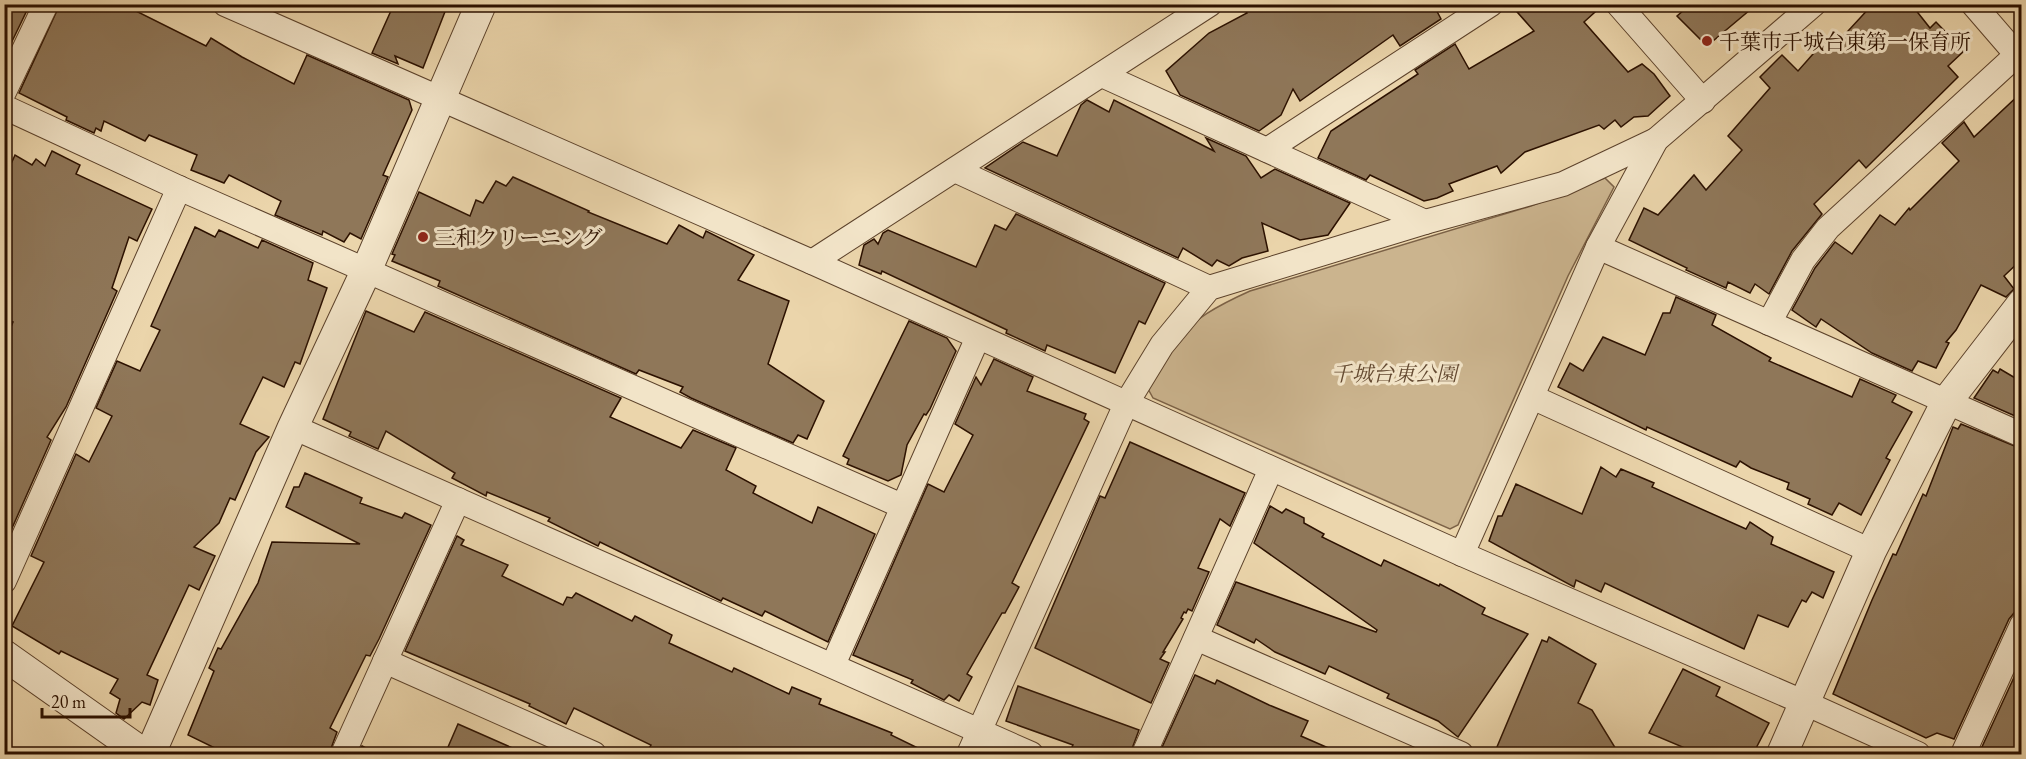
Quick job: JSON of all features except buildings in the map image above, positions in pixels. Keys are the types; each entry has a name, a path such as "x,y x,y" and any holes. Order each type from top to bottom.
{"street":[{"path":"4,92 46,4"},
{"path":"225,4 812,262 1462,554 1918,754"},
{"path":"150,754 293,427 367,269 481,4"},
{"path":"812,262 1210,4"},
{"path":"1267,150 1491,4"},
{"path":"1618,4 1703,100"},
{"path":"969,754 1126,404 1162,345 1209,288 1425,222 1563,183 1656,140 1814,4"},
{"path":"1769,323 1803,260 1828,228 2019,53 1973,4"},
{"path":"1102,75 1425,222"},
{"path":"4,107 179,188 902,506"},
{"path":"1462,554 1598,247 1656,140"},
{"path":"955,170 1209,288"},
{"path":"4,581 179,188"},
{"path":"1598,247 2022,435"},
{"path":"1782,754 1871,551 1947,401 2022,304"},
{"path":"833,665 978,338"},
{"path":"1532,398 1871,551"},
{"path":"293,427 1031,754"},
{"path":"1144,754 1271,469"},
{"path":"343,754 458,500"},
{"path":"1963,754 2022,625"},
{"path":"1196,638 1461,754"},
{"path":"4,655 144,754"},
{"path":"385,662 594,754"}],"green space":[{"name":"千城台東公園","path":"1605,178 1614,187 1568,276 1458,525 1450,529 1153,398 1147,387 1167,351 1187,328 1217,307 1250,291 1531,206"}],"place":[{"name":"千葉市千城台東第一保育所","path":"1707,41"},
{"name":"三和クリーニング","path":"423,237"}]}
